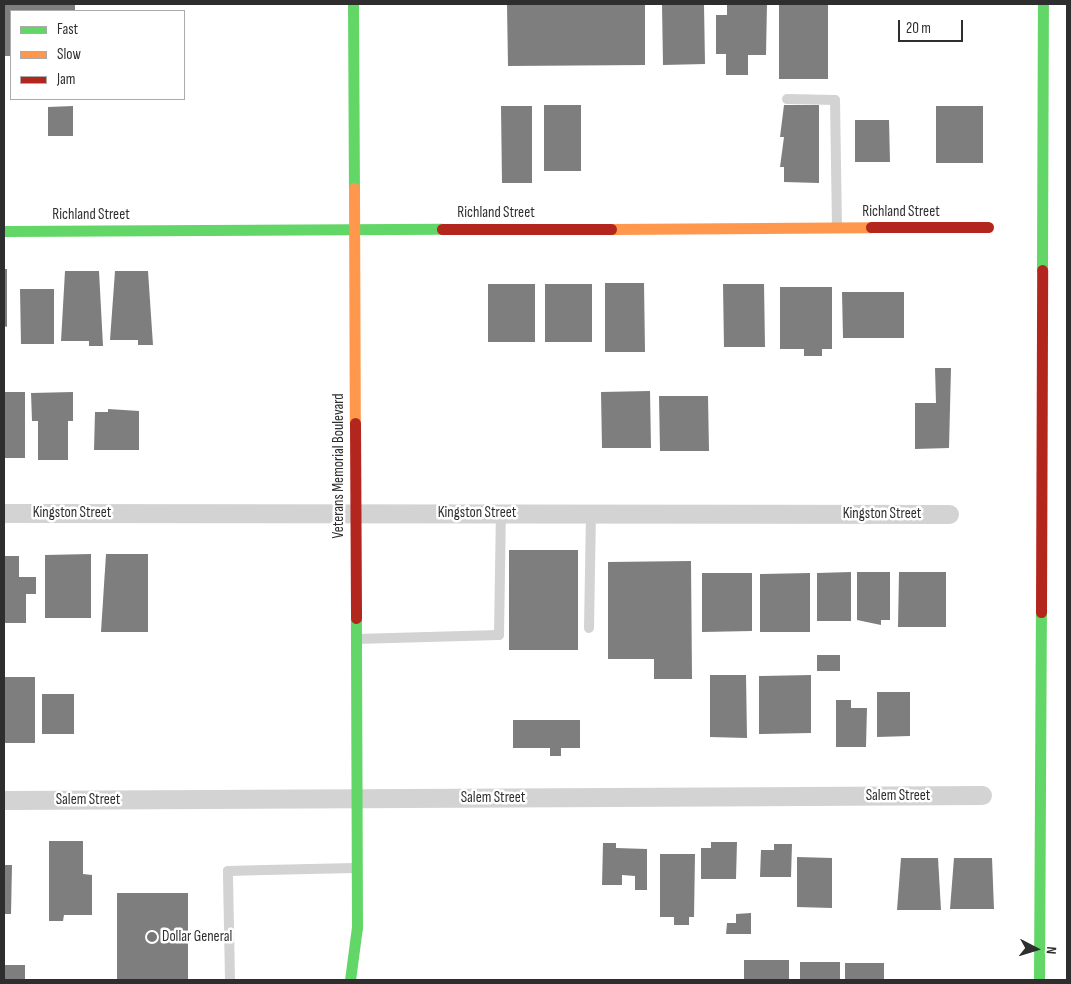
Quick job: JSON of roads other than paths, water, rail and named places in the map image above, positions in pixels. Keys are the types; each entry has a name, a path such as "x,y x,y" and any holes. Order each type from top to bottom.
{"main road":[{"name":"Veterans Memorial Boulevard","path":"350,980 356,927 353,4"},
{"path":"1039,980 1043,4"},
{"name":"Richland Street","path":"4,230 988,227"},
{"name":"Veterans Memorial Boulevard","path":"356,927 365,959"}],"street":[{"name":"Kingston Street","path":"4,513 950,514"},
{"name":"Salem Street","path":"4,800 982,795"}],"lane":[{"path":"787,100 835,100 836,227"},
{"path":"355,639 499,635 501,514"},
{"path":"588,628 591,514"},
{"path":"230,980 228,871 356,868"}],"place":[{"name":"Dollar General","path":"152,937"}]}
